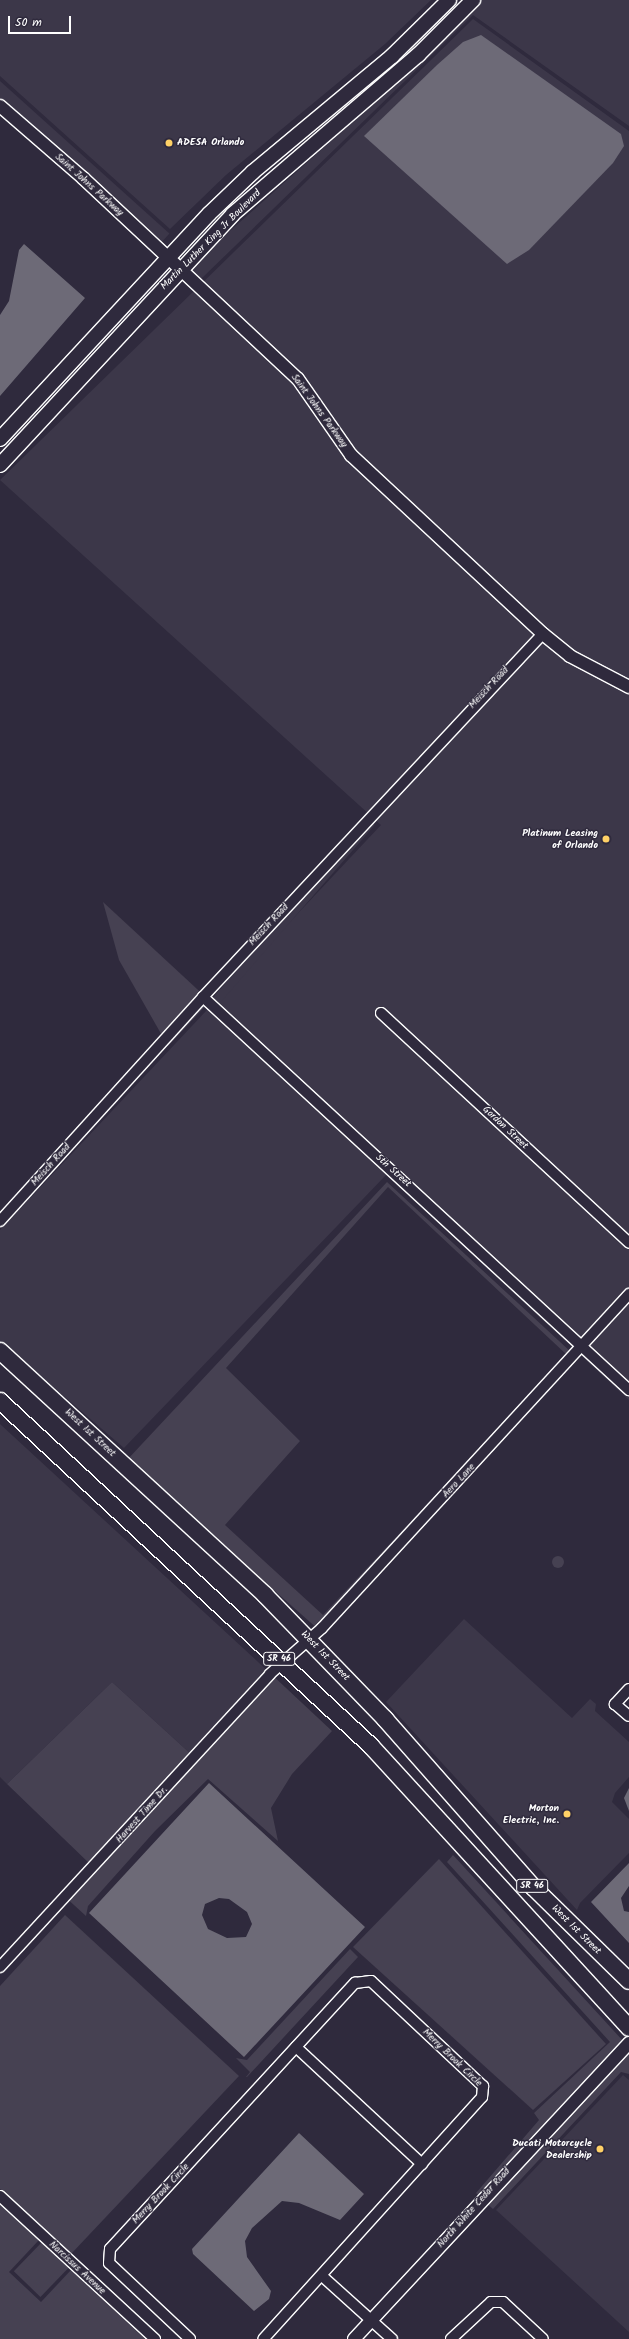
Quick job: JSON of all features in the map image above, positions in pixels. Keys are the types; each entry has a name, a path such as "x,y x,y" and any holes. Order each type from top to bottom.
{"main road":[{"name":"Martin Luther King Jr Boulevard","path":"0,439 168,258 253,172 392,56 449,0"},
{"name":"Martin Luther King Jr Boulevard","path":"0,465 233,214 418,55 473,0"},
{"path":"310,124 332,128"},
{"path":"28,435 26,421 63,381 66,368"},
{"name":"West 1st Street","path":"0,1351 309,1639 533,1887 629,1981"},
{"name":"SR 46","path":"0,1401 282,1662 391,1766 629,2028"},
{"path":"605,2002 629,2014"}],"street":[{"name":"Saint Johns Parkway","path":"0,106 181,269 298,380 351,454 543,634 570,656 629,687"},
{"name":"Meisch Road","path":"0,1221 203,997 543,634"},
{"name":"5th Street","path":"203,997 629,1390"},
{"name":"Gordon Street","path":"381,1013 629,1243"},
{"name":"Aero Lane","path":"282,1662 309,1639 629,1294"},
{"name":"Harvest Time Dr.","path":"0,1967 282,1662"},
{"path":"629,1689 615,1704 629,1716"},
{"name":"Merry Brook Circle","path":"190,2339 109,2263 110,2249 355,1983 371,1981 483,2086 482,2097 322,2276 263,2339"},
{"name":"North White Cedar Road","path":"354,2339 629,2042"},
{"path":"296,2047 422,2164"},
{"name":"Narcissus Avenue","path":"0,2196 155,2339"},
{"path":"322,2276 392,2339"},
{"path":"451,2339 491,2302 503,2302 543,2339"}],"shaded area":[{"name":"ADESA Orlando","path":"0,0 431,0 385,44 226,175 170,229 0,76"},
{"path":"481,0 629,0 629,126 473,15 200,280 191,272 222,238 448,37"},
{"path":"473,19 629,131 629,1400 386,1175 124,1448 0,1341 0,1230 381,825 0,480"},
{"path":"481,35 621,134 624,146 613,163 529,250 507,264 364,136 437,65 463,42"},
{"path":"0,81 169,234 157,247 0,105"},
{"path":"24,244 85,298 0,396 0,315 9,301 19,250"},
{"path":"368,819 375,825 217,1007 210,1001"},
{"path":"103,902 210,1001 168,1046 119,960"},
{"path":"387,1182 572,1353 319,1630 127,1460","holes":["388,1187 567,1355 323,1615 225,1525 300,1441 226,1368"]},
{"path":"0,1424 270,1673 193,1756 112,1682 7,1784 0,1777"},
{"path":"556,1556 560,1556 564,1562 560,1568 556,1568 552,1564 552,1560"},
{"path":"464,1619 572,1718 590,1699 596,1704 595,1711 629,1742 629,1777 615,1793 612,1802 629,1819 629,1853 580,1903 577,1910 386,1702"},
{"path":"270,1673 332,1731 292,1774 271,1808 278,1841 208,1779 155,1831 88,1906 86,1916 63,1895 91,1865 7,1784 112,1682 193,1756"},
{"path":"209,1783 365,1927 244,2057 89,1913","holes":["219,1898 229,1899 247,1912 252,1924 246,1937 227,1938 208,1929 202,1915 205,1904"]},
{"path":"629,1788 629,1811 624,1798"},
{"path":"453,1855 624,2042 479,2196 476,2193 539,2120 534,2113 610,2042 447,1862"},
{"path":"439,1859 606,2044 533,2110 353,1947"},
{"path":"629,1863 629,1886 621,1898 624,1911 629,1912 629,1943 591,1902"},
{"path":"65,1915 239,2076 71,2254 0,2189 0,1986"},
{"path":"350,1949 358,1957 246,2077 250,2072 236,2058 247,2060"},
{"path":"629,2049 629,2074 621,2072 493,2209 485,2202"},
{"path":"623,2075 629,2080 629,2332 496,2210"},
{"path":"299,2133 364,2194 340,2220 299,2203 282,2201 252,2228 245,2241 247,2257 271,2291 269,2299 254,2311 193,2254 192,2249"},
{"path":"0,2205 39,2240 9,2272 41,2302 71,2270 145,2339 0,2339"},
{"path":"43,2241 70,2267 40,2297 14,2271"}],"place":[{"name":"ADESA Orlando","path":"169,143"},
{"name":"Platinum Leasing of Orlando","path":"606,839"},
{"name":"Morton Electric, Inc.","path":"567,1814"},
{"name":"Ducati Motorcycle Dealership","path":"600,2149"}]}
